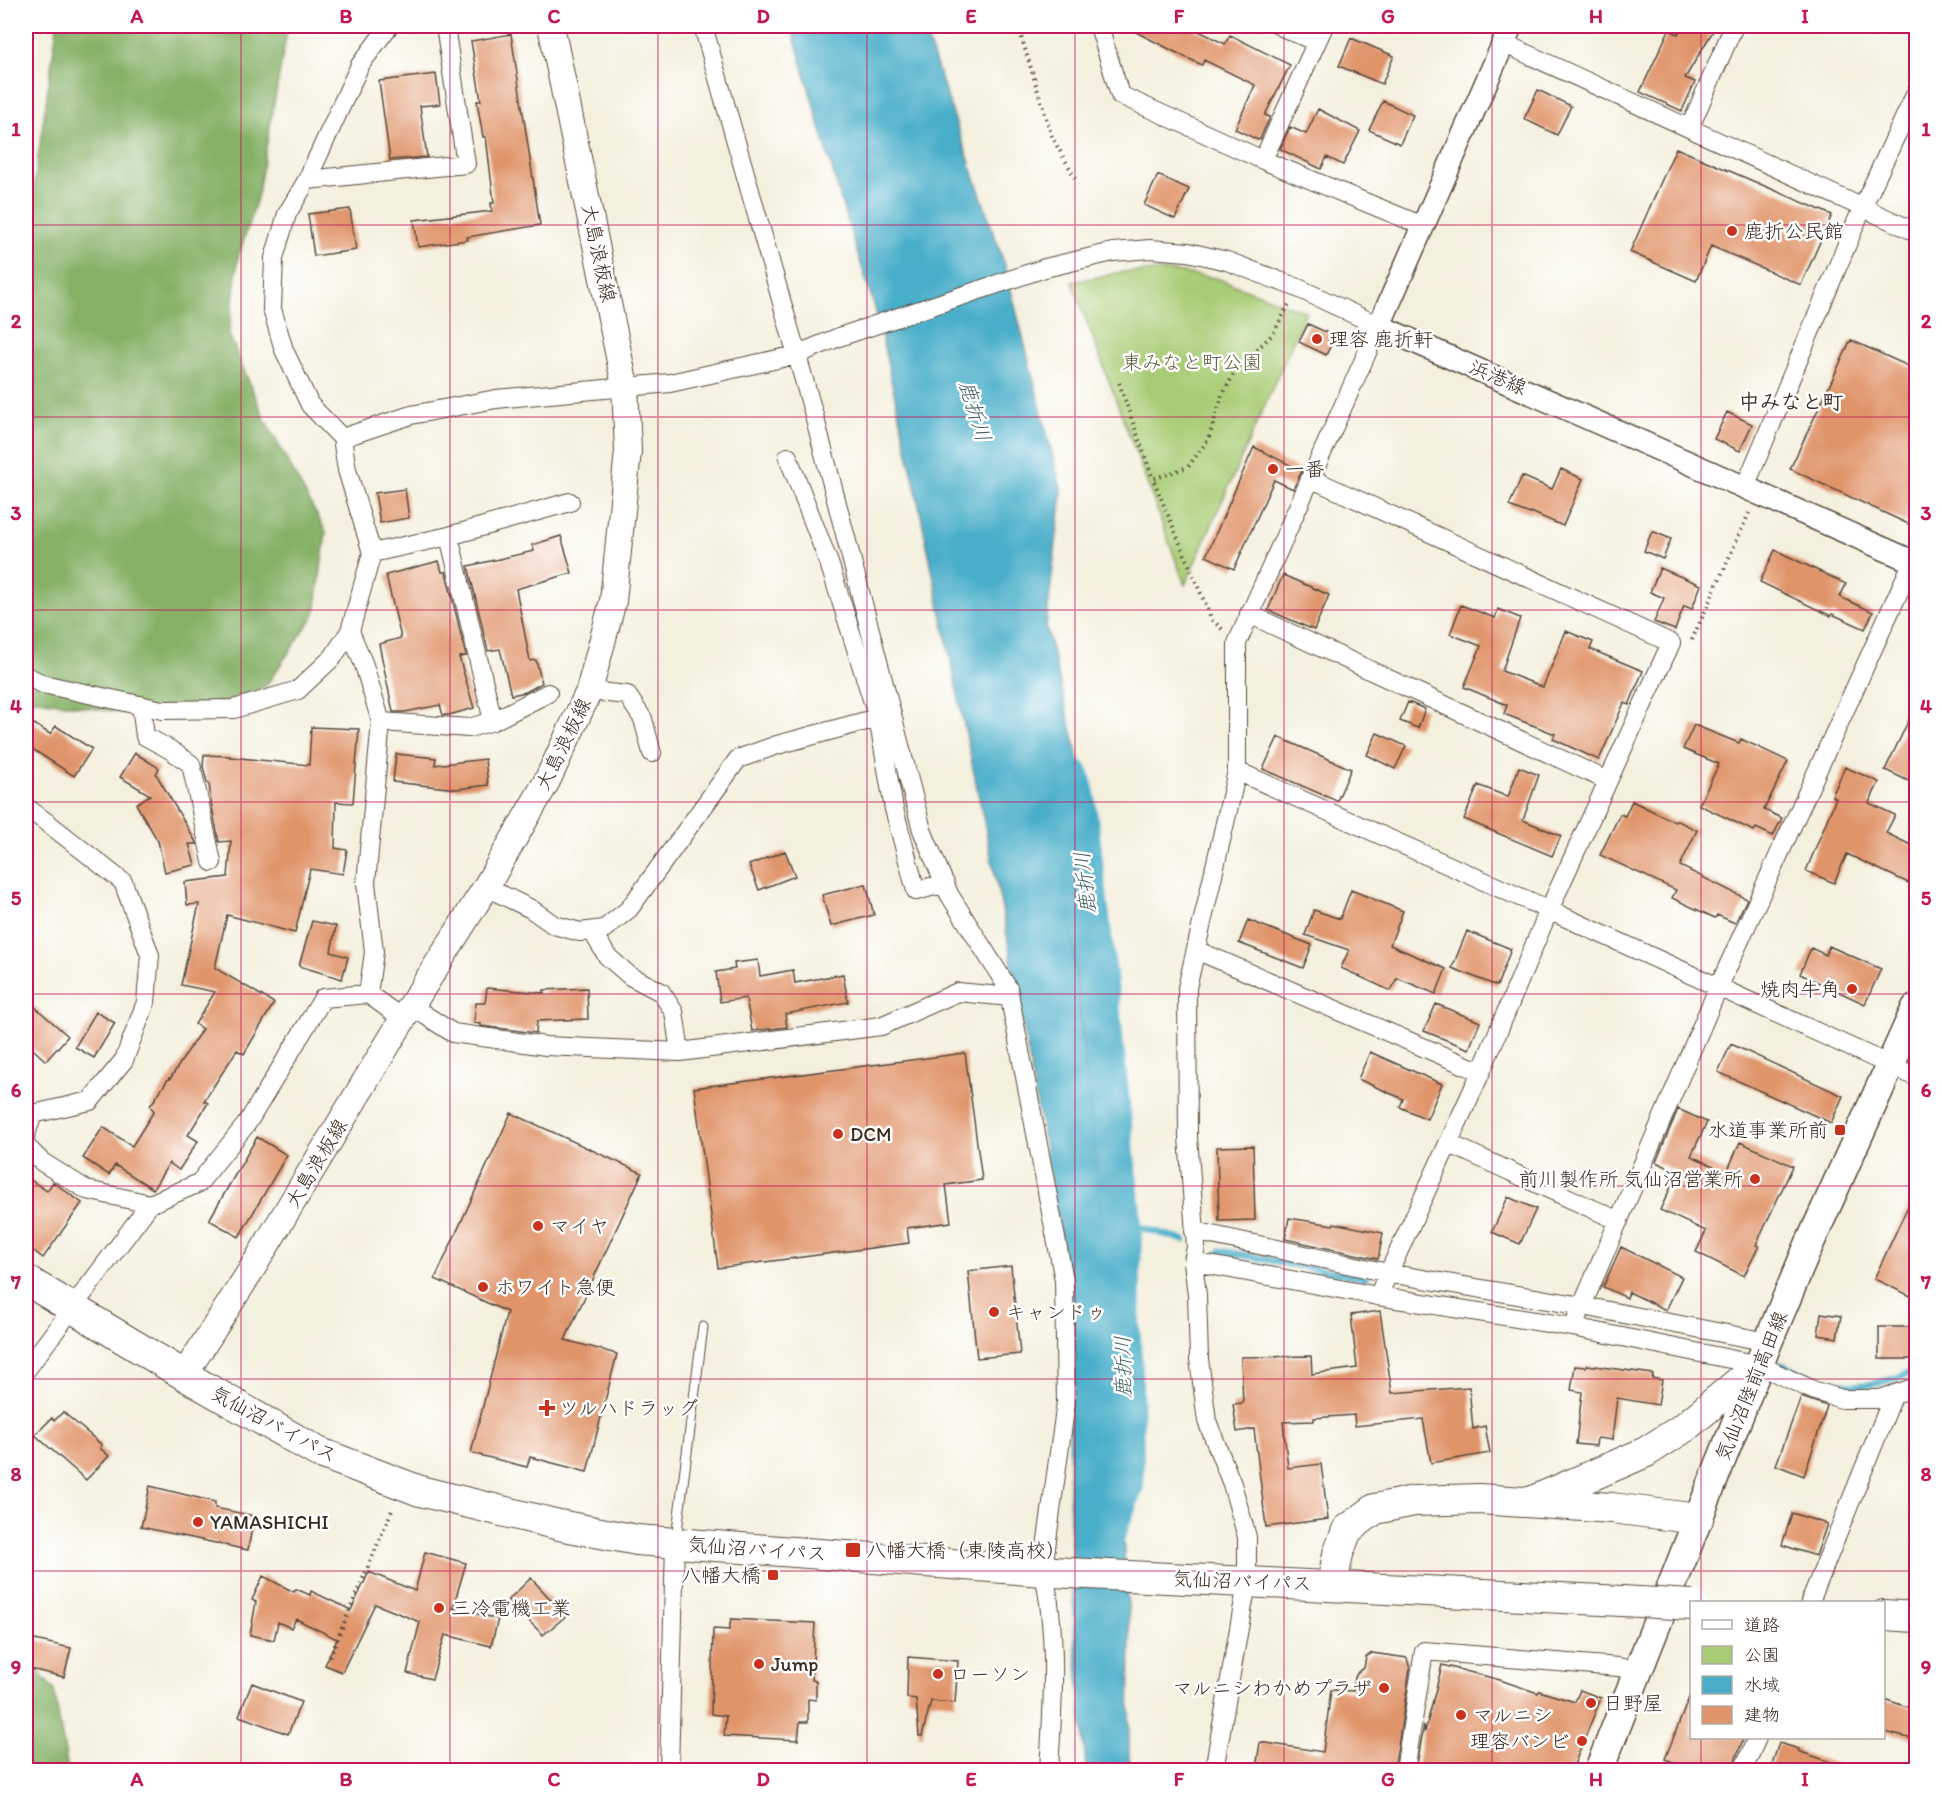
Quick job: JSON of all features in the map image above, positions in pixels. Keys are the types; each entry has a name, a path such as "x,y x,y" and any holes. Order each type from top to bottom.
{"highway":[{"name":"気仙沼バイパス","path":"26,1280 318,1452 420,1491 558,1525 637,1540 1056,1571 1690,1605"},
{"path":"1528,1504 1646,1452 1685,1427 1763,1353"},
{"path":"1332,1585 1338,1554 1347,1530 1375,1509 1414,1501 1479,1499 1612,1508 1698,1519"},
{"path":"1885,1615 1917,1617"}],"main road":[{"name":"大島浪板線","path":"184,1375 486,887 547,781 589,691 613,601 628,451 625,386 551,26"},
{"name":"気仙沼陸前高田線","path":"1599,1770 1763,1353 1917,1008"}],"street":[{"path":"26,675 43,684 162,710 234,709 298,690 333,657 350,631 372,553 347,470 342,438 310,405 284,350 272,309 274,258 287,214 307,180 360,65 389,26"},
{"path":"307,180 466,164 445,26"},
{"path":"703,26 814,415 885,716 894,809 916,891 945,883"},
{"path":"1099,26 1120,95 1263,160 1423,226"},
{"path":"1280,26 1316,42"},
{"path":"1263,160 1324,26"},
{"path":"1690,127 1734,26"},
{"path":"1214,1770 1233,1582 1247,1537 1233,1484 1207,1420 1199,1359 1197,1295 1193,1262 1196,1247 1188,1137 1187,988 1237,771 1237,643 1507,34 1690,127 1917,232"},
{"path":"1745,487 1863,206 1917,93"},
{"path":"342,438 422,413 496,399 670,383 796,355 839,337 1045,268 1113,252 1160,249 1188,252 1227,261 1298,288 1379,326"},
{"name":"浜港線","path":"1379,326 1915,562"},
{"path":"788,457 885,716 922,830 949,894 1008,988 1010,997 1064,1280 1066,1402 1056,1571 1048,1592 1054,1684 1049,1770"},
{"path":"1310,478 1671,643 1549,910 1481,1072 1378,1296"},
{"path":"372,553 450,536 570,502"},
{"path":"450,536 493,721"},
{"path":"1573,1327 1719,986 1915,562"},
{"path":"1249,614 1608,781"},
{"path":"350,631 364,665 381,722 366,883 374,952 368,993"},
{"path":"589,691 627,695 643,719 652,753"},
{"path":"381,722 469,728 493,721 548,693"},
{"path":"141,705 145,736 191,764 212,862"},
{"path":"486,887 531,909 554,925 580,932 604,929 629,909 738,759 777,745 885,716"},
{"path":"1237,771 1917,1077"},
{"path":"26,807 123,882 150,955 146,1002 124,1060 90,1101 33,1114 26,1134"},
{"path":"592,931 607,956 630,976 661,992 674,1012 680,1052"},
{"path":"1196,950 1481,1072"},
{"path":"26,1370 150,1204 199,1183 248,1122 322,999 368,993 453,1033 546,1046 680,1052 881,1026 958,992 1010,997"},
{"path":"1448,1143 1619,1221"},
{"path":"26,1146 42,1162 87,1190 150,1204"},
{"path":"1194,1231 1388,1273 1583,1306 1763,1353 1815,1391 1842,1399 1880,1400 1917,1388"},
{"path":"1193,1262 1378,1296 1573,1327 1763,1353"},
{"path":"1810,1601 1894,1394"},
{"path":"669,1770 675,1542"},
{"path":"1405,1770 1424,1651 1617,1667 1638,1671"},
{"path":"1743,1770 1756,1739"}],"lane":[{"path":"675,1542 703,1327"}],"path":[{"path":"1018,26 1052,137 1077,181"},
{"path":"1153,479 1188,467 1208,440 1222,396 1237,368 1273,334 1298,288"},
{"path":"1119,383 1153,479 1212,620 1237,643"},
{"path":"330,1656 402,1485"}],"green space":[{"path":"57,26 288,26 257,198 238,258 229,334 265,420 326,532 315,614 266,686 177,721 26,698 26,241"},
{"name":"東みなと町公園","path":"1169,271 1216,278 1306,312 1185,585 1072,282 1122,272"},
{"path":"26,1657 54,1690 68,1770 26,1770"}],"water":[{"path":"791,26 923,26 1005,266 1062,493 1046,626 1086,789 1069,906 1111,1303 1120,1497 1130,1635 1129,1770 1086,1770 1075,1635 1069,1494 1070,1420 1062,1243 1005,924 912,472 875,308 845,214"}],"building":[{"path":"1124,26 1189,26 1225,44 1230,35 1290,65 1265,115 1270,117 1260,139 1235,129 1255,85 1204,60 1202,65"},
{"path":"1682,26 1716,26 1685,78 1695,82 1682,111 1640,92 1669,30 1678,34"},
{"path":"511,34 540,225 467,237 468,240 418,247 414,220 492,211 491,203 494,203 486,137 483,137 477,101 481,101 471,41"},
{"path":"1351,38 1394,56 1382,84 1339,66"},
{"path":"436,74 440,104 420,106 427,157 390,160 379,81"},
{"path":"1538,90 1571,106 1557,135 1524,119"},
{"path":"1383,101 1413,115 1400,144 1369,130"},
{"path":"1318,109 1360,131 1343,165 1327,157 1321,169 1280,149 1290,127 1306,134"},
{"name":"鹿折公民館","path":"1676,148 1832,215 1801,285 1711,246 1696,281 1630,252"},
{"path":"1158,175 1189,189 1175,219 1144,205"},
{"path":"350,209 356,250 314,256 308,214"},
{"name":"理容 鹿折軒","path":"1308,324 1335,336 1326,355 1299,342"},
{"path":"1851,340 1917,370 1917,528 1790,469"},
{"path":"1727,412 1752,424 1740,451 1714,439"},
{"path":"1254,447 1302,471 1293,489 1274,480 1234,569 1206,556"},
{"path":"1561,469 1583,479 1563,526 1531,512 1530,514 1509,506 1522,476 1552,489"},
{"path":"405,489 409,518 380,523 375,493"},
{"path":"1652,531 1671,539 1663,559 1644,551"},
{"path":"561,536 572,573 516,589 530,661 536,660 542,683 526,692 511,695 500,649 488,651 468,566 534,551 532,545"},
{"path":"1775,550 1846,584 1840,597 1873,612 1865,629 1832,614 1831,616 1760,582"},
{"path":"439,561 442,572 446,572 466,656 459,657 474,708 449,715 443,715 440,705 393,712 379,644 401,638 386,575"},
{"path":"1660,568 1701,585 1692,609 1684,606 1675,630 1654,622 1664,598 1650,592"},
{"path":"1283,575 1329,595 1314,630 1268,610"},
{"path":"1461,605 1495,618 1498,609 1520,618 1502,671 1543,687 1566,631 1593,642 1590,649 1643,671 1629,705 1624,703 1599,760 1553,739 1555,734 1504,714 1507,705 1464,687 1481,646 1450,634"},
{"path":"1408,702 1425,709 1418,728 1400,721"},
{"path":"1917,703 1917,785 1885,770"},
{"path":"26,719 50,734 56,726 92,749 74,776 26,745"},
{"path":"1694,725 1739,743 1741,739 1788,761 1764,810 1782,818 1773,836 1756,828 1754,831 1699,805 1719,764 1683,749"},
{"path":"311,727 359,729 353,803 336,802 335,848 347,850 343,874 310,869 295,933 227,915 215,968 274,1003 244,1054 237,1050 204,1101 208,1103 188,1135 198,1141 179,1170 169,1163 153,1189 115,1165 109,1175 83,1158 103,1127 132,1146 154,1111 150,1106 202,1029 195,1024 215,992 181,985 199,904 187,905 185,882 228,877 231,841 219,842 209,783 207,783 203,766 204,755 309,765"},
{"path":"1377,733 1406,746 1395,769 1367,755"},
{"path":"1278,737 1351,769 1337,801 1263,769"},
{"path":"135,753 159,768 156,774 197,844 189,844 195,865 165,872 158,841 136,804 150,795 120,777"},
{"path":"396,754 436,758 435,765 485,759 488,785 457,789 393,782"},
{"path":"1519,767 1539,775 1523,820 1561,836 1552,856 1464,819 1478,785 1508,797"},
{"path":"1845,767 1879,782 1869,803 1895,815 1886,833 1917,848 1917,887 1847,854 1834,883 1806,871 1836,798 1832,796"},
{"path":"1632,801 1697,830 1680,866 1747,899 1735,923 1717,915 1715,918 1672,898 1676,890 1600,855 1620,814 1625,816"},
{"path":"785,851 795,876 759,890 749,865"},
{"path":"866,884 874,915 831,926 822,895"},
{"path":"1351,890 1403,911 1390,945 1446,969 1436,994 1397,978 1391,991 1341,968 1349,950 1305,935 1314,910 1340,919"},
{"path":"1248,920 1312,945 1303,968 1239,943"},
{"path":"312,921 336,926 331,952 348,957 342,979 299,966"},
{"path":"1467,931 1511,949 1497,986 1452,968"},
{"name":"焼肉牛角","path":"1829,946 1881,969 1865,1004 1800,974 1811,948 1826,955"},
{"path":"758,960 760,976 793,970 795,983 843,974 848,1002 785,1014 787,1027 752,1031 746,998 720,1002 716,972 735,969 734,963"},
{"path":"487,988 544,993 544,990 587,988 588,1019 537,1021 536,1033 481,1026 481,1024 474,1023 476,1003 485,1003"},
{"path":"26,999 68,1036 46,1061 26,1043"},
{"path":"1436,1004 1480,1022 1469,1049 1424,1031"},
{"path":"96,1012 115,1023 94,1058 75,1047"},
{"path":"1731,1044 1843,1096 1831,1123 1718,1072"},
{"path":"1370,1052 1442,1084 1427,1119 1400,1107 1403,1099 1358,1079"},
{"name":"DCM","path":"965,1053 982,1180 946,1185 951,1222 907,1228 909,1243 718,1268 694,1088"},
{"path":"1678,1109 1707,1122 1691,1156 1727,1172 1740,1142 1793,1166 1744,1276 1696,1252 1706,1231 1660,1210 1678,1172 1656,1162"},
{"name":"マイヤ","path":"511,1113 642,1173 565,1340 617,1354 587,1472 530,1457 527,1467 471,1453 507,1312 435,1279"},
{"path":"257,1137 287,1155 239,1237 209,1220"},
{"path":"1253,1146 1255,1220 1219,1221 1217,1147"},
{"path":"26,1177 47,1191 53,1182 82,1203 43,1258 26,1245"},
{"path":"1917,1187 1917,1299 1874,1279"},
{"path":"1508,1197 1536,1209 1520,1244 1492,1232"},
{"path":"1289,1218 1333,1225 1334,1223 1383,1233 1378,1259 1285,1239"},
{"path":"1621,1247 1682,1277 1666,1310 1629,1292 1627,1298 1603,1287"},
{"name":"キャンドゥ","path":"1011,1266 1020,1354 977,1358 968,1271"},
{"path":"1380,1311 1392,1393 1469,1387 1473,1429 1485,1426 1490,1453 1431,1463 1423,1419 1355,1426 1354,1415 1314,1418 1314,1421 1283,1422 1288,1468 1321,1464 1328,1519 1266,1527 1254,1429 1237,1432 1233,1404 1243,1403 1241,1357 1311,1356 1312,1374 1357,1368 1351,1315"},
{"path":"1821,1313 1841,1316 1837,1338 1818,1335"},
{"path":"1879,1327 1917,1327 1917,1359 1879,1359"},
{"path":"1587,1365 1653,1374 1652,1378 1662,1380 1658,1405 1617,1398 1612,1440 1597,1438 1596,1446 1576,1444 1582,1392 1571,1390 1575,1366 1586,1367"},
{"path":"1801,1397 1827,1406 1804,1476 1776,1465"},
{"path":"63,1412 102,1445 100,1448 109,1456 86,1480 35,1435 52,1418 54,1421"},
{"name":"YAMASHICHI","path":"150,1486 215,1502 215,1508 254,1516 248,1550 141,1527"},
{"path":"1792,1513 1827,1524 1816,1556 1782,1545"},
{"path":"425,1552 466,1563 453,1608 498,1619 491,1646 445,1635 432,1679 407,1673 420,1622 375,1604 342,1672 325,1665 337,1639 296,1619 291,1628 278,1622 274,1640 250,1635 256,1602 252,1600 263,1576 294,1592 296,1589 310,1595 311,1591 351,1610 369,1572 415,1591"},
{"path":"531,1578 566,1616 543,1635 508,1600"},
{"name":"Jump","path":"731,1619 815,1623 812,1680 816,1681 816,1700 808,1699 808,1722 800,1722 798,1740 724,1736 726,1716 711,1714 713,1629 729,1630"},
{"path":"26,1638 71,1648 64,1677 26,1668"},
{"path":"1372,1653 1407,1658 1410,1669 1394,1770 1256,1769 1260,1742 1323,1752 1331,1690 1353,1691 1355,1677 1364,1668 1366,1657"},
{"path":"908,1657 958,1661 955,1703 931,1701 922,1736 919,1736 916,1699 907,1698"},
{"path":"1442,1665 1575,1702 1580,1690 1601,1698 1572,1770 1416,1770 1424,1725 1425,1732"},
{"path":"252,1683 301,1702 288,1734 239,1716"},
{"path":"1690,1695 1690,1739 1743,1739 1731,1770 1696,1770 1665,1759"},
{"path":"1885,1699 1917,1710 1917,1740 1885,1732"},
{"path":"1779,1743 1845,1767 1845,1770 1770,1770"}],"waterway":[{"name":"鹿折川","path":"1070,777 1075,794 1097,976 1122,1222 1120,1325 1123,1371 1124,1484 1102,1545"},
{"path":"1122,1222 1184,1240"},
{"path":"1221,1251 1366,1278"},
{"path":"1782,1365 1819,1379 1849,1386 1879,1383 1916,1370"}],"place":[{"name":"鹿折公民館","path":"1732,231"},
{"name":"理容 鹿折軒","path":"1317,339"},
{"name":"一番","path":"1273,469"},
{"name":"焼肉牛角","path":"1852,989"},
{"name":"水道事業所前","path":"1840,1130"},
{"name":"DCM","path":"838,1134"},
{"name":"前川製作所 気仙沼営業所","path":"1755,1179"},
{"name":"マイヤ","path":"538,1226"},
{"name":"ホワイト急便","path":"483,1287"},
{"name":"キャンドゥ","path":"994,1312"},
{"name":"ツルハドラッグ","path":"547,1408"},
{"name":"YAMASHICHI","path":"198,1522"},
{"name":"八幡大橋（東陵高校）","path":"853,1550"},
{"name":"八幡大橋","path":"773,1575"},
{"name":"三冷電機工業","path":"439,1608"},
{"name":"Jump","path":"759,1664"},
{"name":"ローソン","path":"938,1674"},
{"name":"マルニシわかめプラザ","path":"1384,1688"},
{"name":"日野屋","path":"1591,1703"},
{"name":"マルニシ","path":"1461,1715"},
{"name":"理容バンビ","path":"1582,1741"}],"district":[{"name":"中みなと町","path":"1791,402"}]}
